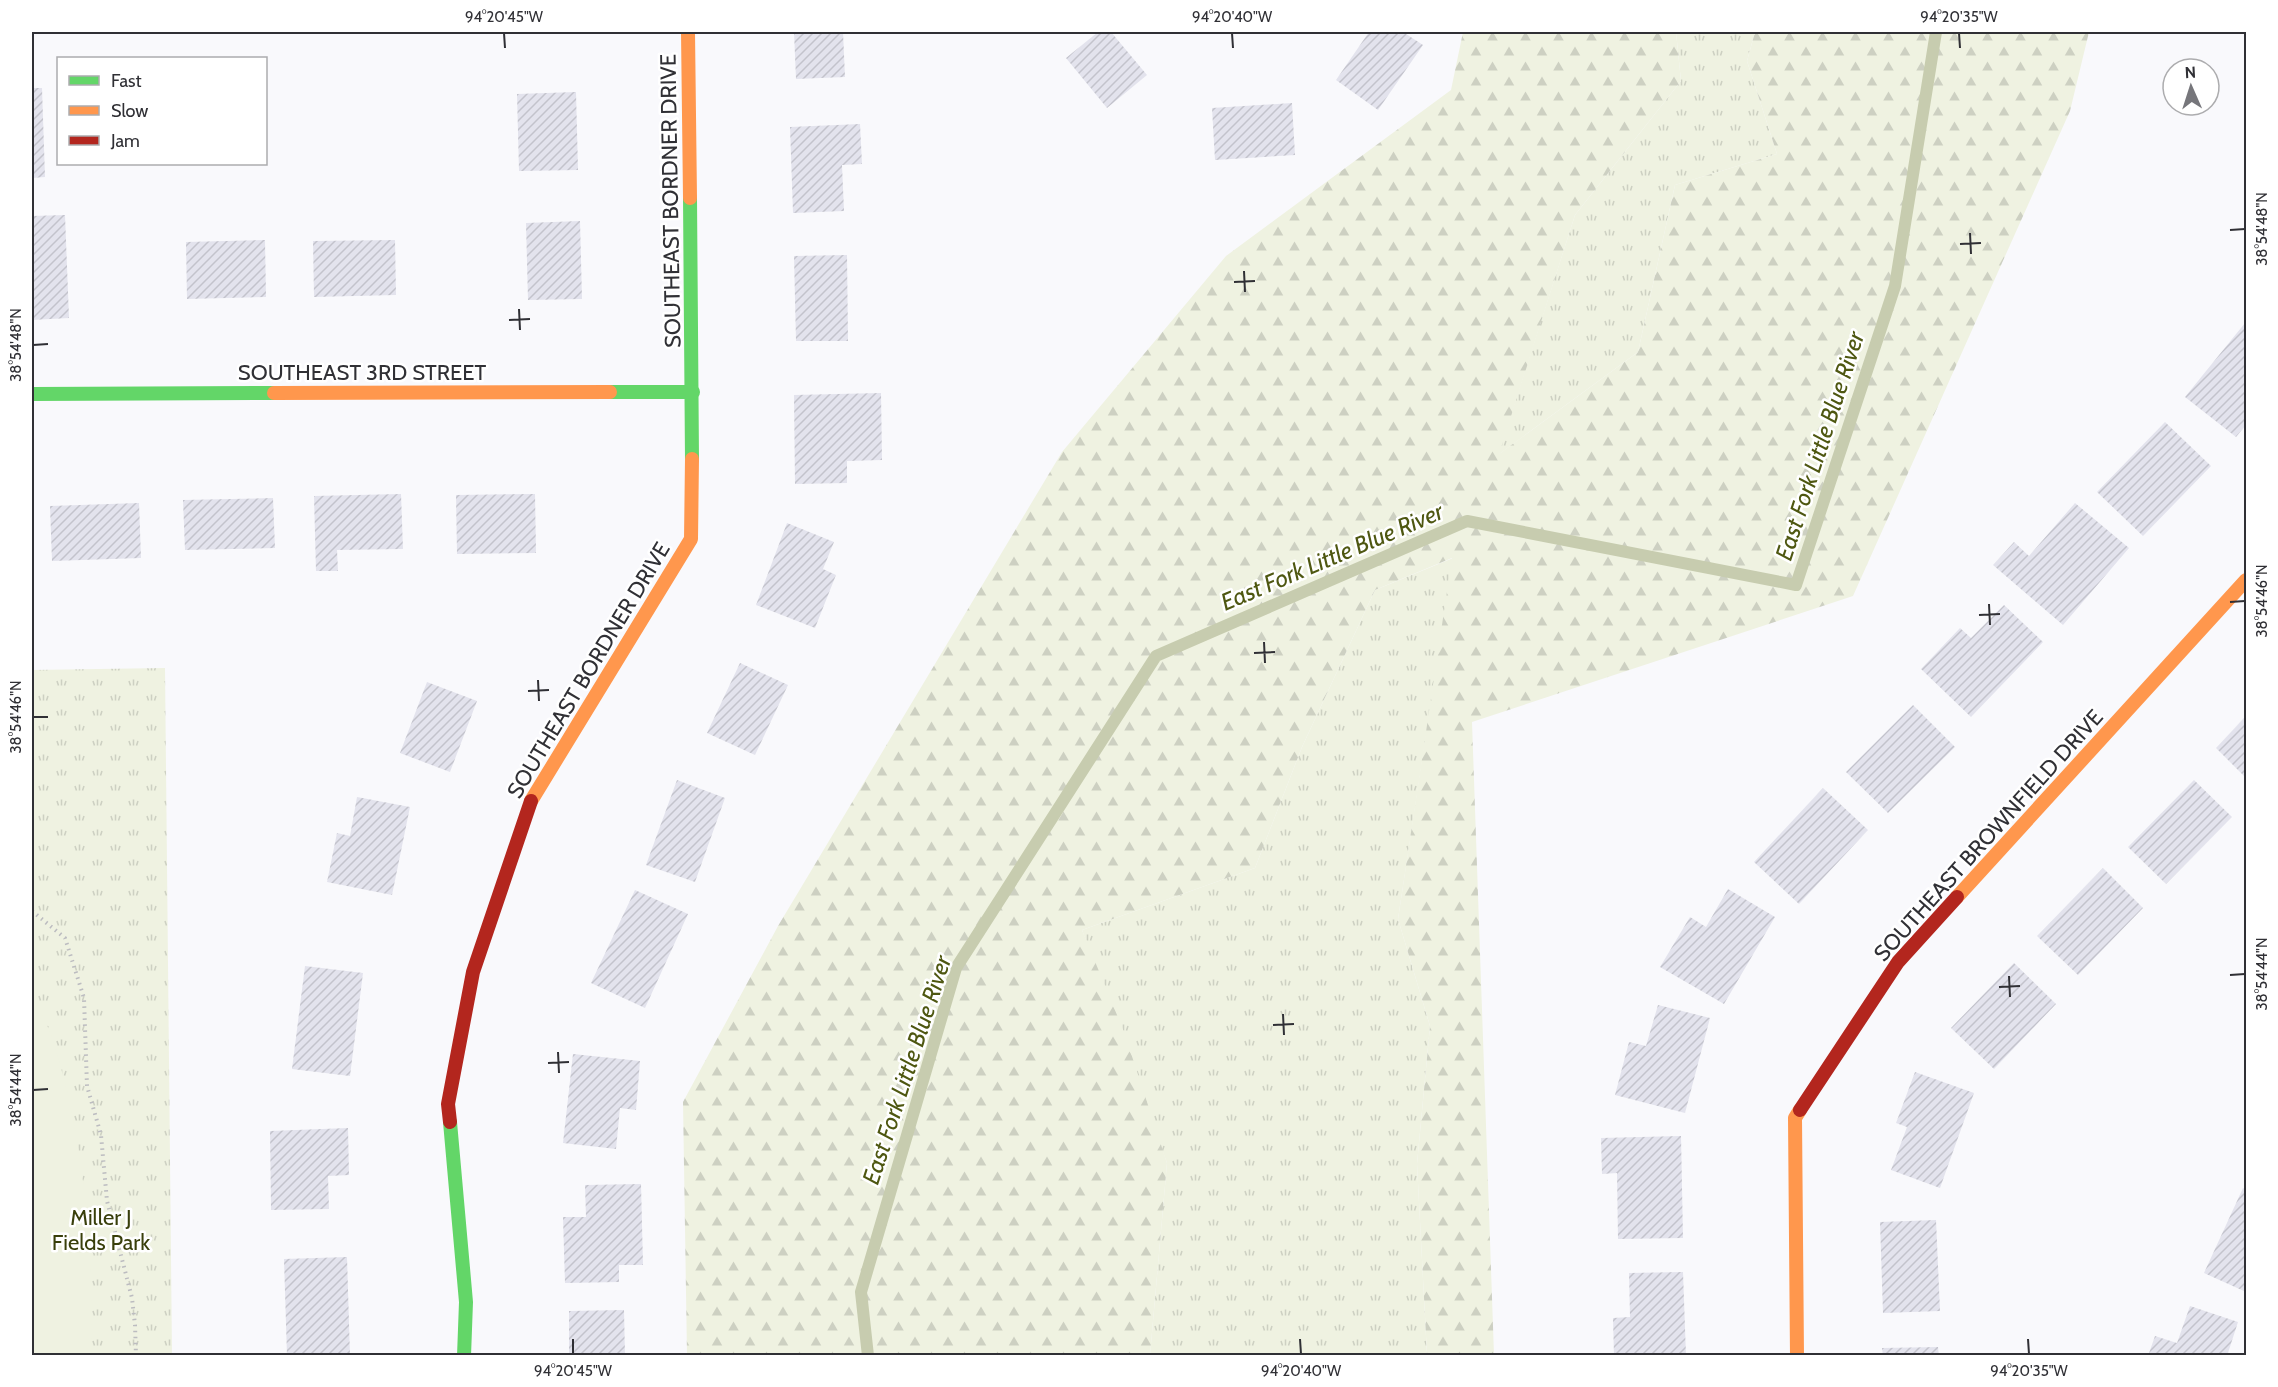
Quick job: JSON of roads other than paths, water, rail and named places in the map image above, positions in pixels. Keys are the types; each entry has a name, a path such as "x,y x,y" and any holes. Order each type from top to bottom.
{"street":[{"name":"SOUTHEAST BORDNER DRIVE","path":"464,1356 466,1302 448,1104 473,972 532,798 691,539 693,392 688,32"},
{"name":"SOUTHEAST 3RD STREET","path":"32,394 693,392"},
{"name":"SOUTHEAST BROWNFIELD DRIVE","path":"1797,1356 1795,1118 1898,962 2247,580"}],"waterway":[{"name":"East Fork Little Blue River","path":"868,1356 861,1292 956,968 1156,656 1467,521 1796,585 1895,286 1936,32"}],"park label":[{"name":"Miller J Fields Park","path":"101,1230"}]}
